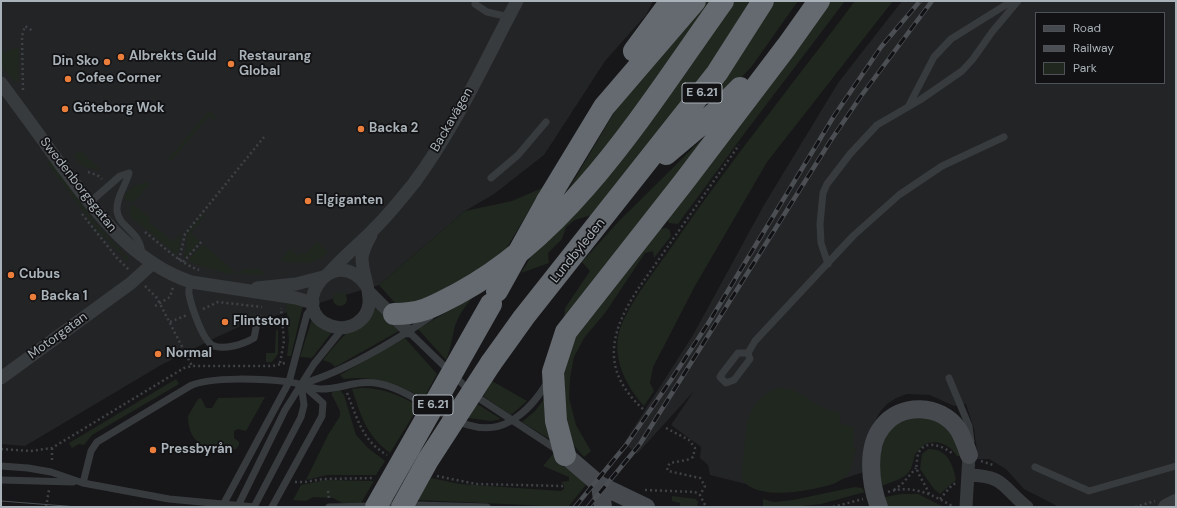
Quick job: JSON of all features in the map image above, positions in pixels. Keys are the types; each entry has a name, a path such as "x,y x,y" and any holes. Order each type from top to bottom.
{"highway":[{"path":"604,107 620,72 671,1"},
{"name":"E 6.21","path":"376,507 547,201 604,107 695,1"},
{"path":"394,314 423,312 478,282 512,258 569,207 620,144 723,1"},
{"name":"Lundbyleden","path":"402,507 428,460 491,363 524,317 634,180 717,73 763,1"},
{"path":"634,180 717,111 761,62 807,1"},
{"path":"565,455 556,420 553,372 561,343 575,318 683,183 819,1"}],"main road":[{"path":"872,503 872,451 882,427 895,416 904,411 929,409 940,413 958,429 963,457"},
{"path":"565,455 600,484 646,507"},
{"path":"600,484 603,507"}],"street":[{"name":"Backavägen","path":"326,276 346,254 373,230 413,184 427,164 449,129 517,1"},
{"name":"Swedenborgsgatan","path":"1,83 89,203 110,229 147,260 177,277 191,282 239,289 278,304 303,300 313,305"},
{"name":"Backavägen","path":"368,289 362,257 373,230"},
{"name":"Motorgatan","path":"1,378 131,283 147,260"},
{"path":"368,289 369,306 367,313 357,324 343,328 328,325 321,320 313,305 314,289 326,276 336,271 350,272 356,275 394,314 408,331"},
{"name":"Swedenborgsgatan","path":"239,289 296,284 326,276"},
{"path":"963,457 966,505"},
{"path":"964,476 993,478 1009,489 1027,507"},
{"path":"1166,507 1176,502"}],"lane":[{"path":"908,107 934,57 951,39 1012,1"},
{"path":"828,264 821,243 820,224 823,193 827,184 850,154 877,125 908,107 962,71 1018,1"},
{"path":"475,4 487,12 509,17"},
{"path":"491,178 518,155 546,122"},
{"path":"748,353 755,342 853,236 899,195 942,166 1004,137"},
{"path":"89,203 120,176 128,173 126,185 117,204 118,217 140,241 147,260"},
{"path":"191,282 189,293 194,312 204,336 212,345 220,347 232,346 254,338 258,318"},
{"path":"301,384 317,380 347,366 408,331 478,282"},
{"path":"223,505 289,382 307,314 313,305"},
{"path":"238,506 285,410 314,364 343,328"},
{"path":"408,331 465,387 512,421 565,455"},
{"path":"738,353 748,353 750,359 734,380 726,383 723,381 721,375 738,353"},
{"path":"83,483 91,451 96,442 190,386 208,381 289,382 319,389 368,383 391,387 466,425 476,428 502,426 512,421 527,410 537,398 553,372"},
{"path":"949,378 969,426 971,442 963,457"},
{"path":"272,507 288,481 324,412 321,400 301,384"},
{"path":"1,466 28,468 51,472 83,483 169,499 254,507 301,417 304,405 301,384"},
{"path":"1036,467 1089,491 1176,466"},
{"path":"1,480 83,483"},
{"path":"328,507 425,505 487,507"}],"path":[{"path":"16,104 24,98 22,36 25,26 33,31"},
{"path":"179,260 185,234 264,137"},
{"path":"643,409 629,395 616,371 614,343 618,325 625,309 638,289 739,145"},
{"path":"88,172 97,175 109,187"},
{"path":"139,228 162,244 182,263 206,272"},
{"path":"182,263 202,241"},
{"path":"170,322 218,302 265,307"},
{"path":"278,304 284,341 280,363"},
{"path":"666,428 689,440 695,448 693,457 687,460 670,463 667,468 668,471 679,475 700,478 705,486 700,495"},
{"path":"954,507 929,494 906,489 893,490 902,484 916,468 920,450 930,445 942,446 952,454 963,457"},
{"path":"1,449 31,451 52,448 52,465"},
{"path":"916,468 929,494"},
{"path":"958,489 964,476"},
{"path":"288,481 305,482 323,479 377,478"},
{"path":"940,499 952,485"},
{"path":"46,507 50,487"},
{"path":"641,490 695,492 700,495 706,507"},
{"path":"328,491 328,496"},
{"path":"833,507 872,503"}],"shaded area":[{"path":"1,1 653,1 646,15 605,61 544,155 494,194 465,211 379,285 241,326 161,365 25,446 1,444"},
{"path":"902,1 1176,1 1176,507 1059,507 1024,489 1006,469 989,459 978,459 974,429 966,404 954,406 930,395 907,394 896,398 887,404 880,412 868,434 864,472 827,484 774,491 710,475 708,465 700,458 701,447 671,425 694,391 637,454 624,443 693,335 764,205 838,83"}],"green space":[{"path":"705,1 716,1 552,217 627,91"},
{"path":"733,1 754,1 731,38 598,213 575,220 566,227 562,239 548,253 549,263 521,273 537,247"},
{"path":"775,1 798,1 752,66 714,107 709,103"},
{"path":"828,1 845,1 678,224 669,223 668,219"},
{"path":"855,1 893,1 767,162 695,286 653,367 650,383 654,391 644,406 625,379 618,359 618,337 626,315 646,282 719,181"},
{"path":"19,47 18,82 16,83 1,66 1,53"},
{"path":"209,111 216,117 214,120 209,116 171,161 168,159"},
{"path":"701,140 705,143 564,319 565,308 590,271 582,262 619,221"},
{"path":"79,150 101,170 82,165 74,156"},
{"path":"47,161 51,162 93,220 129,259 127,261 95,227"},
{"path":"146,182 150,184 134,202 128,201 124,198 127,192 139,184"},
{"path":"542,188 498,263 419,306 395,303 379,285 465,211 512,201"},
{"path":"133,204 150,218 148,221 173,242 182,232 178,253 176,254 131,217 129,207"},
{"path":"203,214 205,216 190,233 200,242 184,259 188,232"},
{"path":"667,228 670,231 671,236 654,258 653,251 645,253 605,313 584,338 574,357 570,378 569,398 576,425 591,451 584,457 572,443 560,390 573,341 659,229"},
{"path":"317,242 328,252 317,260 308,263 289,263 281,260 290,249 298,256 301,252 304,255"},
{"path":"201,246 205,246 236,273 239,273 243,269 258,269 267,275 224,273 190,262 189,258"},
{"path":"340,292 345,294 347,299 345,304 340,306 335,304 333,299 335,294"},
{"path":"474,296 463,310 455,326 446,360 418,329"},
{"path":"286,301 303,305 291,356 287,356 289,340"},
{"path":"374,305 399,331 335,367 331,363 323,360 341,339"},
{"path":"312,319 318,326 332,332 312,358 300,357"},
{"path":"278,329 278,354 272,362 266,362 266,353 275,353 276,331"},
{"path":"405,338 437,374 424,398 386,382 366,378 344,379 340,375"},
{"path":"176,379 179,384 92,435 84,445 79,444 72,448 69,443"},
{"path":"492,381 527,401 511,415 483,396"},
{"path":"779,388 797,392 822,407 841,413 840,424 854,427 853,445 856,449 849,474 833,484 786,493 761,491 751,487 743,481 742,469 746,429 751,412 755,404 761,398 769,392"},
{"path":"352,389 377,389 391,393 419,406 390,453 375,439 365,424"},
{"path":"340,390 344,395 356,435 368,448 385,461 376,475 327,475 306,480 328,435 340,416 340,411 332,392"},
{"path":"265,397 246,431 238,429 234,431 234,438 239,442 236,449 226,450 209,448 202,445 192,434 188,416 198,399 201,398 206,408 212,408 218,398"},
{"path":"545,398 554,442 522,422 535,411"},
{"path":"477,404 501,419 491,421 468,418"},
{"path":"919,413 947,428 955,439 960,456 957,456 943,444 932,442 922,447 915,454 911,469 905,476 882,486 877,464 888,428"},
{"path":"928,449 935,449 944,454 951,463 955,474 956,480 940,494 934,489 920,469 922,454"},
{"path":"554,453 563,460 586,485 568,507 418,500 431,478 460,484 561,491 564,489 564,485 561,482 569,481 569,477 543,466"},
{"path":"326,480 374,481 361,503 342,503 333,498 313,497 306,501 293,500 301,485"},
{"path":"855,487 862,488 865,492 821,504 793,507 763,507 763,499 774,502 793,500"},
{"path":"901,494 918,494 944,507 887,507 885,497"},
{"path":"672,496 696,499 698,502 697,507 676,507 680,506 680,503 672,501"}],"tram line":[{"path":"1,501 78,507"}],"railway":[{"path":"575,507 626,445 671,380 709,322 834,116 881,47 920,1"},
{"path":"588,507 640,444 831,140 861,96 932,1"}],"place":[{"name":"Albrekts Guld","path":"121,57"},
{"name":"Din Sko","path":"107,62"},
{"name":"Restaurang Global","path":"231,64"},
{"name":"Cofee Corner","path":"68,79"},
{"name":"Göteborg Wok","path":"65,109"},
{"name":"Backa 2","path":"361,129"},
{"name":"Elgiganten","path":"308,201"},
{"name":"Cubus","path":"11,275"},
{"name":"Backa 1","path":"33,297"},
{"name":"Flintston","path":"225,322"},
{"name":"Normal","path":"158,354"},
{"name":"Pressbyrån","path":"153,450"}]}
